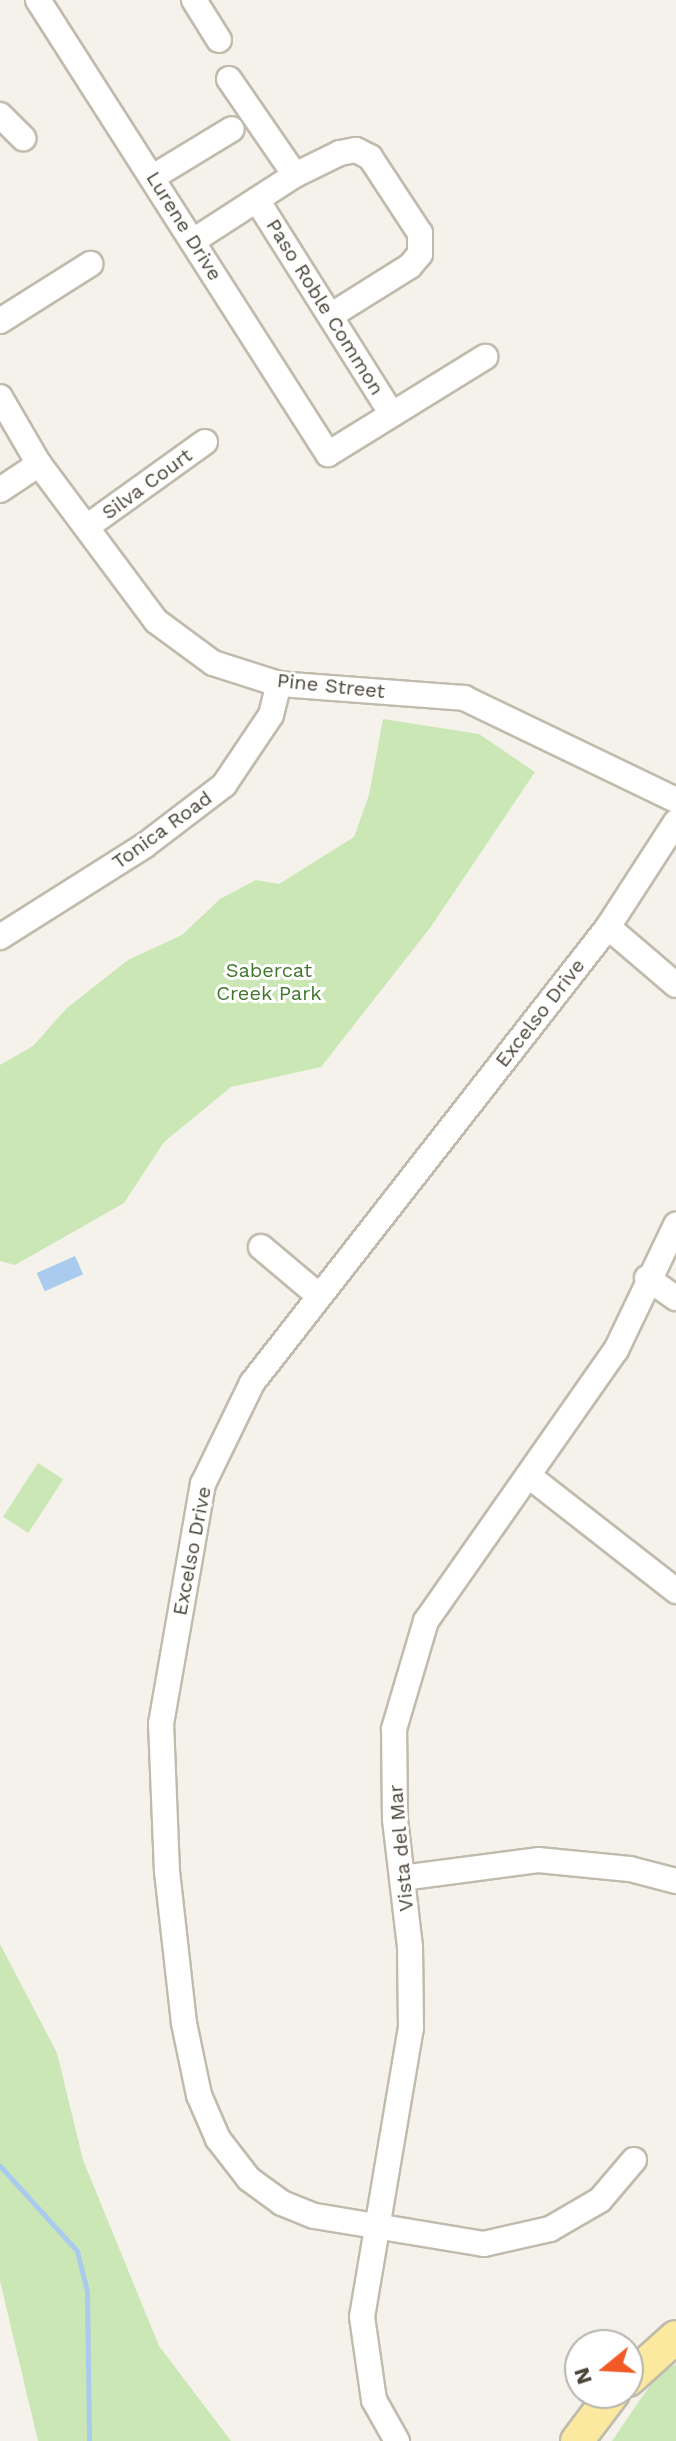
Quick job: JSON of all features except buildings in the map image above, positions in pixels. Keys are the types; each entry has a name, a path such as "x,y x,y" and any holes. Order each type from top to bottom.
{"main road":[{"path":"644,2366 676,2337"},
{"path":"577,2441 601,2409"}],"street":[{"name":"Lurene Drive","path":"38,0 328,454 392,414"},
{"path":"194,0 219,40"},
{"path":"229,79 295,175"},
{"path":"0,115 23,138"},
{"path":"153,177 232,129"},
{"path":"193,241 295,175 340,153 356,150 370,157 420,233 420,254 410,266 330,316"},
{"name":"Paso Roble Common","path":"257,200 392,414"},
{"path":"0,321 90,264"},
{"path":"392,414 485,357"},
{"name":"Pine Street","path":"0,397 39,464 156,621 213,663 279,684 464,698 676,800"},
{"name":"Silva Court","path":"88,526 205,442"},
{"path":"0,490 39,464"},
{"name":"Tonica Road","path":"0,937 144,846 224,785 271,715 279,684"},
{"name":"Excelso Drive","path":"634,2160 600,2200 550,2229 484,2244 314,2216 282,2203 249,2179 218,2139 199,2095 184,2023 167,1872 161,1724 203,1484 252,1383 608,927 676,822"},
{"path":"608,927 676,985"},
{"name":"Vista del Mar","path":"397,2441 374,2400 362,2317 411,2028 402,1878 395,1819 394,1729 426,1621 616,1350 647,1278 676,1225"},
{"path":"261,1247 318,1295"},
{"path":"647,1278 676,1298"},
{"path":"529,1476 676,1591"},
{"path":"402,1878 538,1860 630,1869 676,1881"}],"green space":[{"name":"Sabercat Creek Park","path":"383,719 479,734 535,772 430,928 321,1067 231,1087 164,1142 124,1203 15,1265 0,1261 0,1065 33,1046 67,1008 128,960 182,935 220,899 256,880 279,884 354,837 369,795"},
{"path":"38,1463 63,1479 28,1533 3,1517"},
{"path":"0,1944 57,2053 83,2160 159,2346 231,2441 38,2441 0,2281"},
{"path":"676,2364 676,2441 612,2441 634,2409 644,2409 644,2394 657,2375"}],"water":[{"path":"75,1256 83,1274 45,1291 37,1273"}],"waterway":[{"path":"0,2166 77,2251 87,2291 89,2441"}]}
